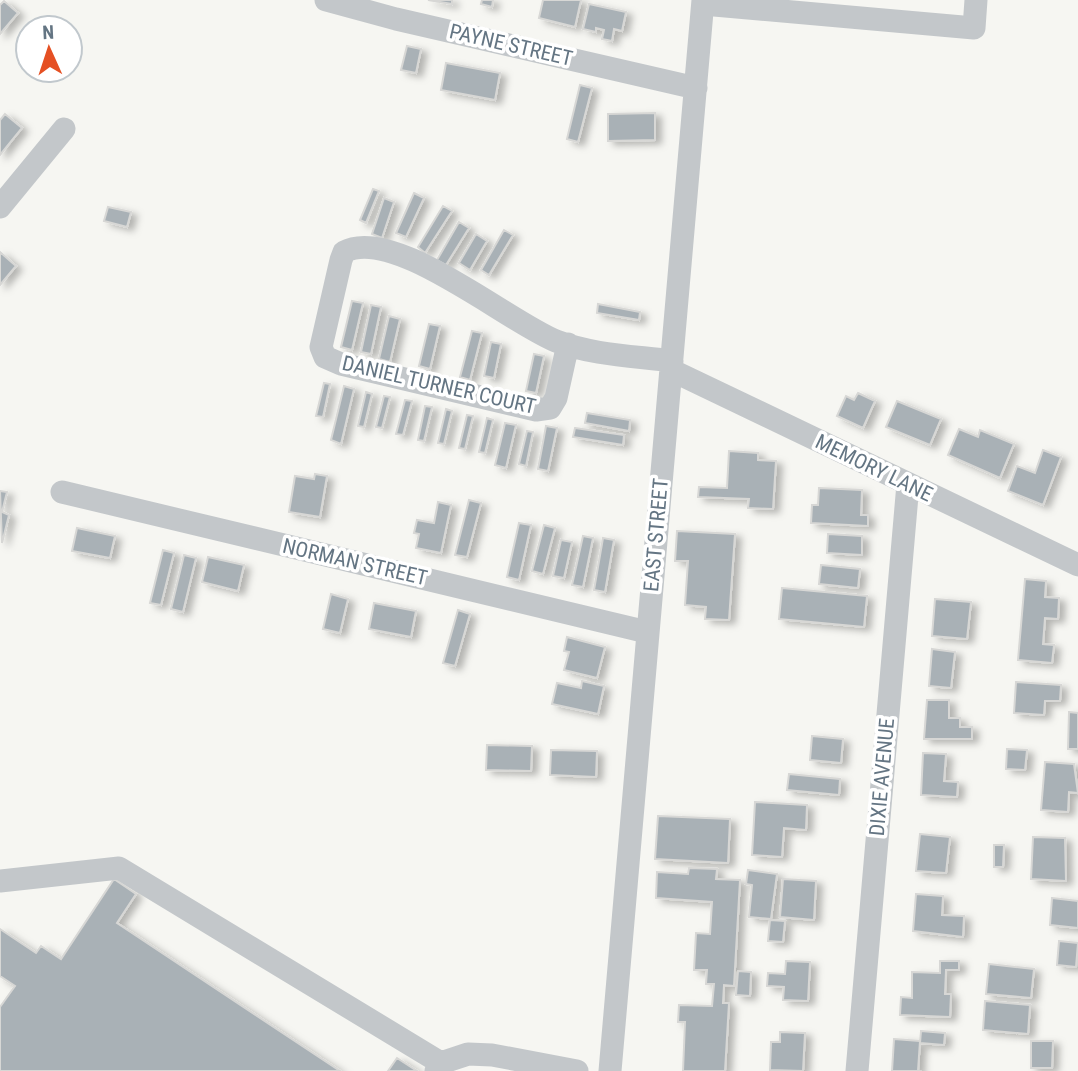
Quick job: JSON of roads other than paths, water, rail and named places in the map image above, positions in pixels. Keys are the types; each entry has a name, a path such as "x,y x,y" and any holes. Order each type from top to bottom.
{"street":[{"name":"PAYNE STREET","path":"326,0 396,19 696,88"},
{"path":"703,2 974,28 976,0"},
{"name":"EAST STREET","path":"610,1071 703,2"},
{"path":"0,207 64,130"},
{"name":"DANIEL TURNER COURT","path":"568,344 556,398 546,410 536,410 341,364 325,357 321,347 344,252 359,246 408,257 554,340 671,365"},
{"name":"MEMORY LANE","path":"671,365 908,484 1078,565"},
{"name":"DIXIE AVENUE","path":"857,1071 908,484"},
{"name":"NORMAN STREET","path":"62,492 647,632"},
{"path":"0,881 119,868 439,1067 468,1054 492,1055 577,1071"}]}
